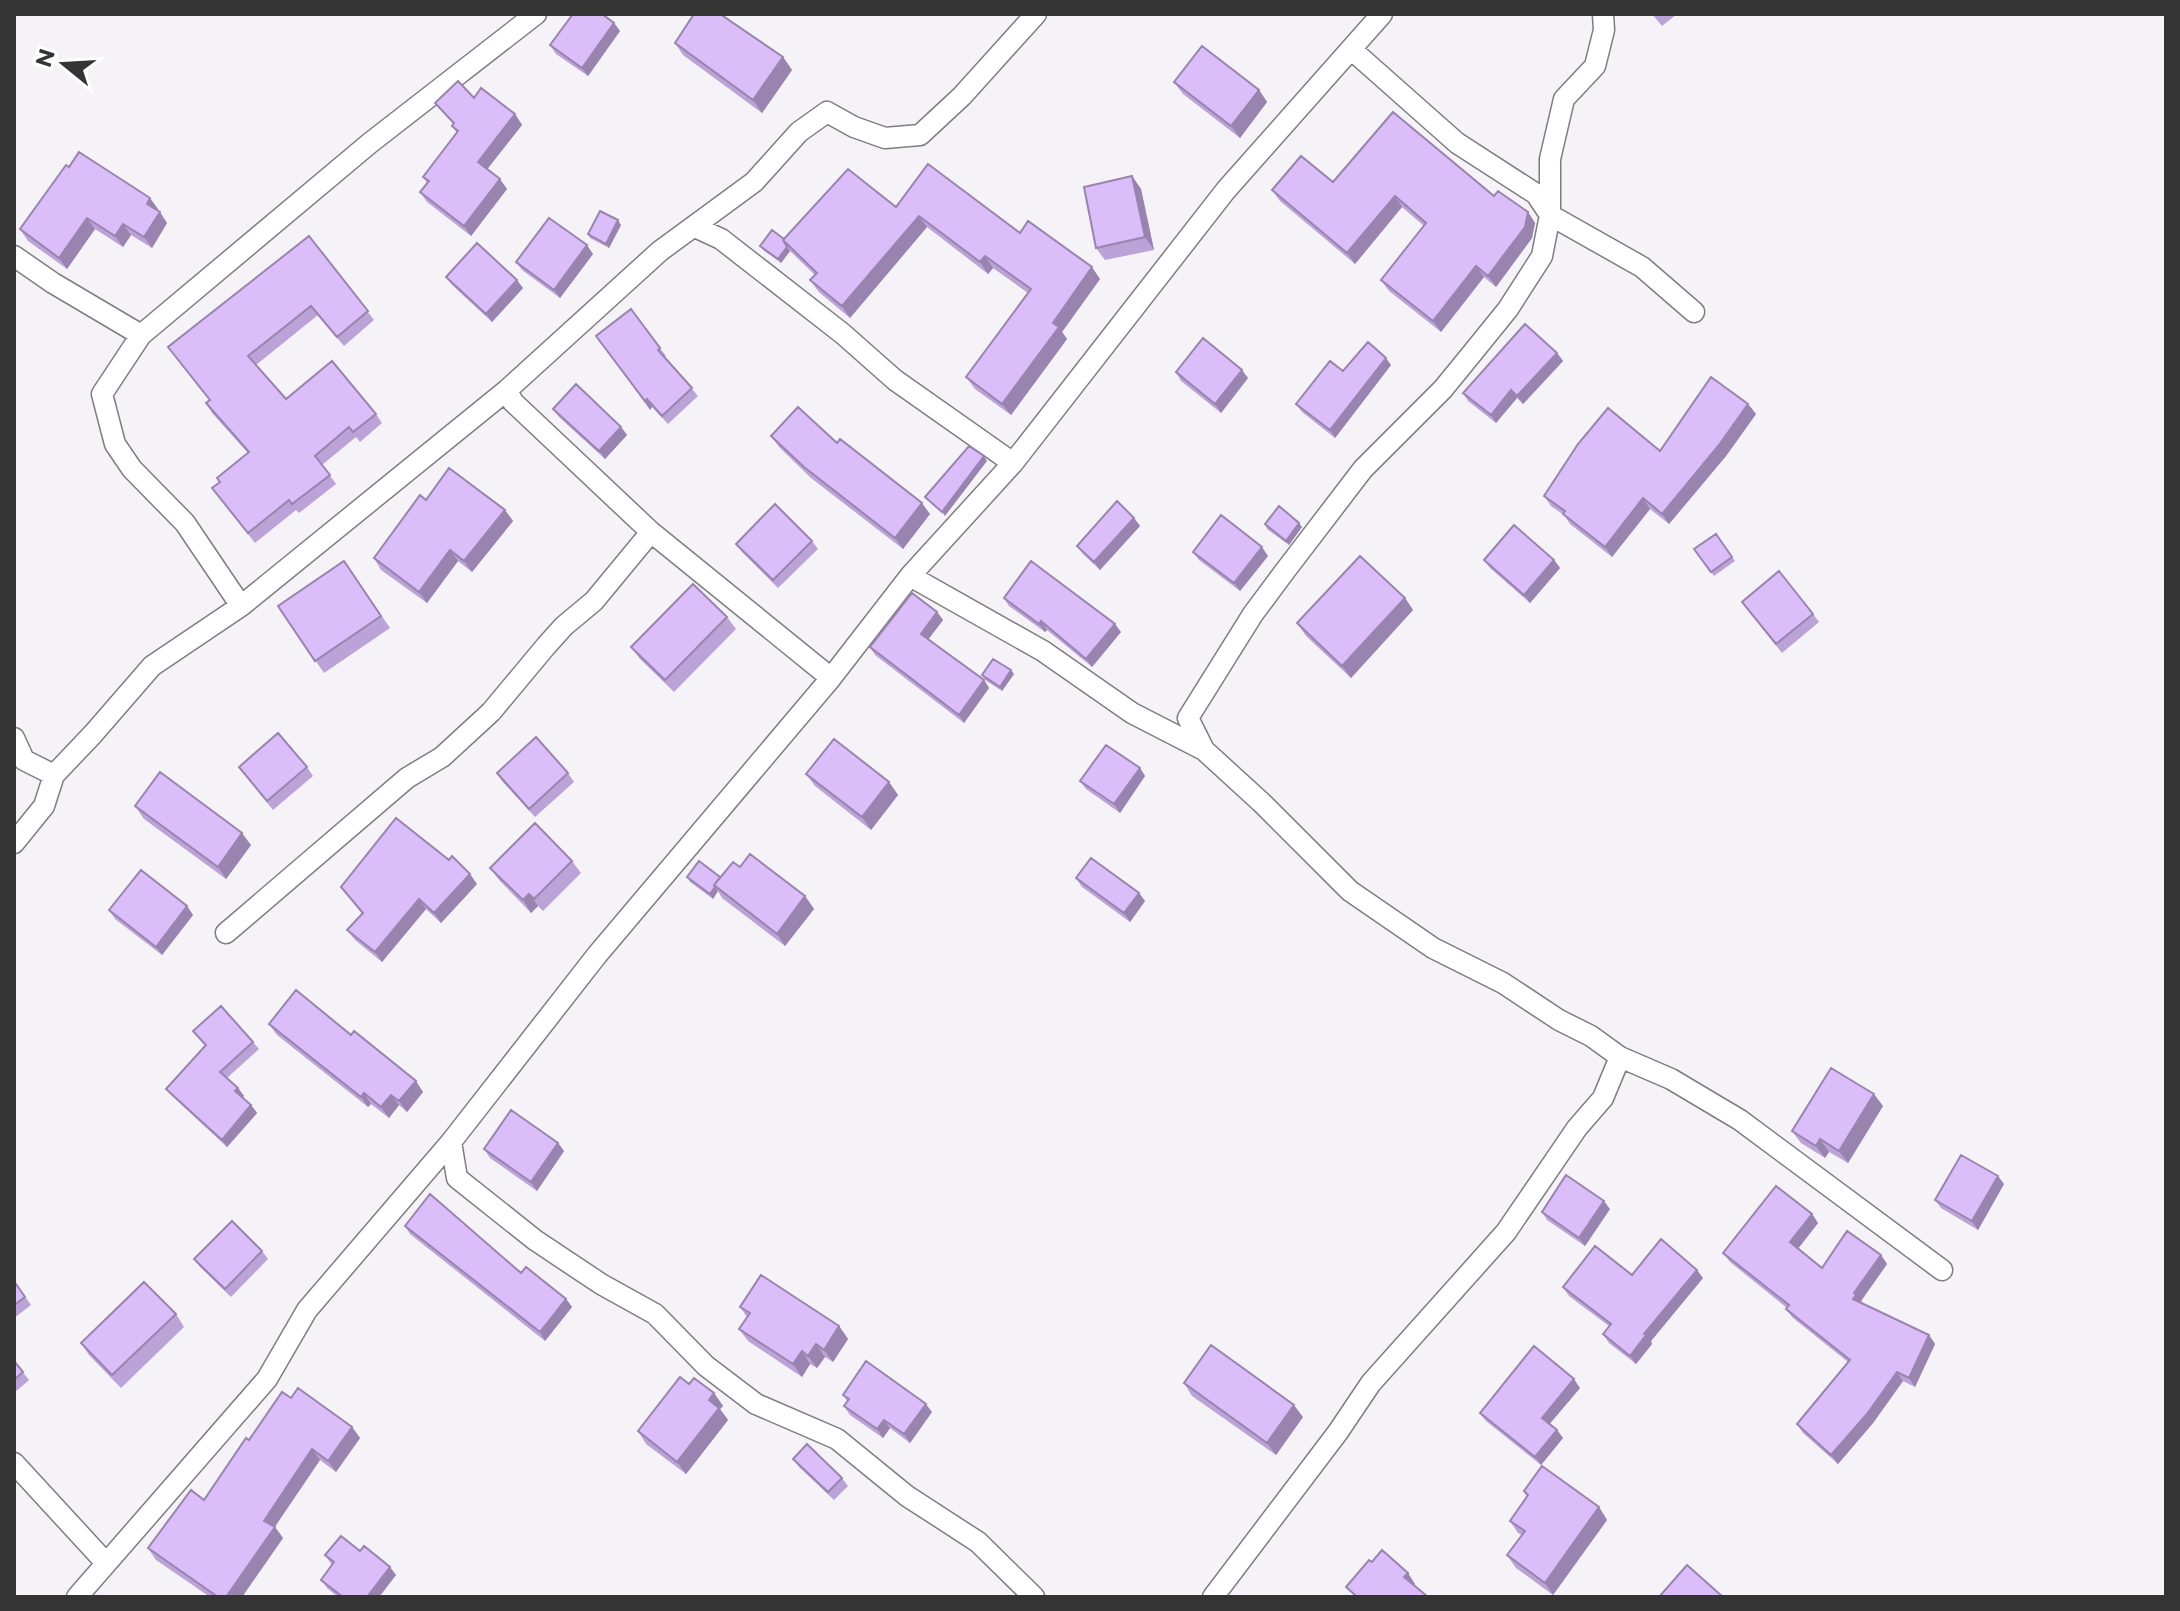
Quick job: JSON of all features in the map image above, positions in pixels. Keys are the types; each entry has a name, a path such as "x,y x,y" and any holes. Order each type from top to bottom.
{"street":[{"path":"241,606 185,523 132,469 115,444 102,394 141,335 370,143 536,14"},
{"path":"14,843 44,806 54,775 152,666 241,606 507,390 660,251 754,182 799,132 827,112 854,127 885,138 920,135 962,96 1036,14"},
{"path":"77,1597 267,1379 307,1310 451,1142 597,955 831,678 910,576 1013,463 1226,190 1382,14"},
{"path":"1204,750 1188,718 1253,614 1363,469 1443,389 1508,309 1542,256 1550,215 1550,159 1564,99 1595,66 1604,30 1603,14"},
{"path":"1352,50 1457,143 1536,194 1550,215 1642,267 1694,312"},
{"path":"695,227 721,239 843,334 895,380 1013,463"},
{"path":"14,256 141,335"},
{"path":"507,390 513,402 651,532 831,678"},
{"path":"226,933 407,778 442,757 491,712 564,626 594,601 651,532"},
{"path":"910,576 1043,651 1132,713 1204,750 1350,891 1433,948 1503,983 1620,1057 1671,1079 1740,1120 1942,1270"},
{"path":"14,738 24,760 54,775"},
{"path":"1213,1597 1338,1432 1371,1383 1506,1232 1577,1128 1603,1098 1620,1057"},
{"path":"451,1142 457,1178 535,1240 601,1284 655,1314 706,1366 756,1404 837,1439 907,1496 978,1542 1034,1597"},
{"path":"14,1463 106,1563"}],"building":[{"path":"573,14 602,14 614,23 582,68 550,45"},
{"path":"694,14 720,14 783,57 753,100 675,43"},
{"path":"1202,46 1259,90 1231,126 1174,82"},
{"path":"458,81 474,98 481,88 515,114 478,162 500,179 464,226 420,192 429,181 423,177 458,131 435,103"},
{"path":"1393,112 1494,196 1498,191 1528,212 1525,227 1488,276 1476,266 1433,321 1381,280 1426,223 1395,196 1347,253 1272,190 1301,156 1333,182"},
{"path":"79,152 150,198 147,204 160,212 144,237 123,224 115,236 87,218 59,258 20,229 66,165 69,167"},
{"path":"928,164 1020,233 1028,221 1092,267 1053,323 1059,327 1002,404 966,377 1031,289 985,256 980,262 919,216 842,306 810,280 817,273 783,240 848,169 896,207"},
{"path":"1132,176 1145,237 1096,248 1084,187"},
{"path":"600,211 618,220 606,244 588,234"},
{"path":"549,218 587,245 554,290 516,262"},
{"path":"772,230 784,239 787,247 778,259 760,246"},
{"path":"309,236 368,311 337,337 311,306 248,356 286,399 332,361 376,414 353,432 349,427 315,456 330,475 292,504 289,500 248,533 212,488 220,482 217,478 249,452 206,403 210,400 168,347"},
{"path":"477,243 517,280 486,314 446,277"},
{"path":"631,309 660,348 658,350 692,388 662,416 647,399 645,401 596,336"},
{"path":"1525,324 1557,353 1517,396 1511,390 1491,415 1463,393"},
{"path":"1203,338 1242,370 1215,404 1176,372"},
{"path":"1368,342 1386,358 1330,430 1296,404 1330,361 1343,371"},
{"path":"1711,377 1748,404 1719,445 1662,514 1643,498 1605,547 1544,496 1578,444 1608,408 1660,451"},
{"path":"576,384 621,427 599,451 553,409"},
{"path":"798,407 837,443 840,439 922,503 895,538 804,467 771,436"},
{"path":"969,446 984,456 942,512 925,497"},
{"path":"449,468 505,510 464,561 450,550 419,592 374,558 420,495 426,500"},
{"path":"1117,501 1134,518 1094,562 1077,546"},
{"path":"775,504 812,541 773,580 736,544"},
{"path":"1279,506 1299,523 1286,541 1265,524"},
{"path":"1221,515 1262,547 1234,583 1193,552"},
{"path":"1514,525 1554,560 1524,595 1484,560"},
{"path":"1716,534 1732,557 1711,572 1694,549"},
{"path":"1360,556 1405,598 1342,666 1297,623"},
{"path":"344,561 381,616 315,661 278,606"},
{"path":"1031,561 1115,624 1086,659 1041,621 1039,624 1004,598"},
{"path":"1779,571 1813,614 1776,644 1742,602"},
{"path":"693,584 727,617 665,680 631,647"},
{"path":"912,593 937,612 921,634 984,680 959,715 870,647"},
{"path":"993,659 1011,670 1000,687 982,675"},
{"path":"278,733 307,767 267,801 239,767"},
{"path":"536,737 568,773 529,809 497,773"},
{"path":"834,739 889,782 862,817 806,774"},
{"path":"1106,745 1140,768 1114,804 1080,781"},
{"path":"160,772 242,833 218,867 135,806"},
{"path":"396,818 449,860 452,856 470,874 434,913 419,899 375,952 347,930 363,913 341,887"},
{"path":"535,823 572,861 534,899 529,894 523,900 490,868"},
{"path":"750,854 805,896 777,934 714,885 733,862 740,867"},
{"path":"1091,858 1139,893 1124,913 1076,878"},
{"path":"699,861 720,877 710,894 687,877"},
{"path":"141,870 187,906 156,947 109,910"},
{"path":"296,990 351,1035 354,1031 416,1081 399,1101 391,1095 381,1107 364,1093 361,1097 269,1024"},
{"path":"221,1006 253,1042 220,1072 251,1105 222,1140 166,1089 206,1045 193,1031"},
{"path":"1831,1068 1874,1094 1839,1151 1820,1139 1816,1146 1792,1131"},
{"path":"511,1110 558,1143 531,1182 484,1149"},
{"path":"1961,1155 1998,1176 1972,1221 1935,1200"},
{"path":"1566,1175 1604,1201 1579,1238 1542,1212"},
{"path":"1776,1186 1812,1214 1790,1242 1822,1268 1847,1231 1881,1255 1853,1299 1929,1335 1909,1378 1897,1372 1867,1414 1831,1455 1797,1424 1850,1360 1786,1309 1789,1305 1723,1253"},
{"path":"430,1194 521,1273 526,1267 566,1299 540,1332 405,1226"},
{"path":"232,1221 262,1251 225,1289 194,1259"},
{"path":"1661,1239 1697,1270 1644,1334 1630,1356 1603,1334 1611,1324 1563,1287 1595,1246 1632,1275"},
{"path":"761,1275 839,1326 824,1350 816,1344 808,1356 802,1351 793,1364 739,1329 750,1313 740,1307"},
{"path":"14,1281 25,1297 14,1305"},
{"path":"144,1282 176,1314 112,1375 81,1343"},
{"path":"1211,1345 1294,1405 1267,1443 1184,1383"},
{"path":"1534,1346 1574,1379 1542,1418 1557,1430 1535,1457 1480,1413"},
{"path":"14,1361 23,1372 14,1380"},
{"path":"866,1361 926,1404 904,1434 884,1420 877,1429 844,1406 849,1399 843,1395"},
{"path":"680,1377 689,1384 694,1378 714,1393 709,1400 719,1408 677,1462 638,1431"},
{"path":"298,1388 352,1427 328,1461 312,1449 264,1521 275,1527 226,1597 218,1597 148,1548 191,1490 204,1500 282,1392 291,1398"},
{"path":"807,1444 842,1478 828,1492 793,1459"},
{"path":"1542,1466 1599,1507 1545,1583 1507,1555 1525,1531 1510,1521 1528,1495 1524,1491"},
{"path":"341,1536 360,1551 364,1546 390,1567 367,1597 343,1597 321,1580 334,1562 325,1555"},
{"path":"1382,1550 1408,1573 1404,1577 1428,1597 1354,1597 1346,1587"},
{"path":"1687,1565 1723,1597 1659,1597"}]}
